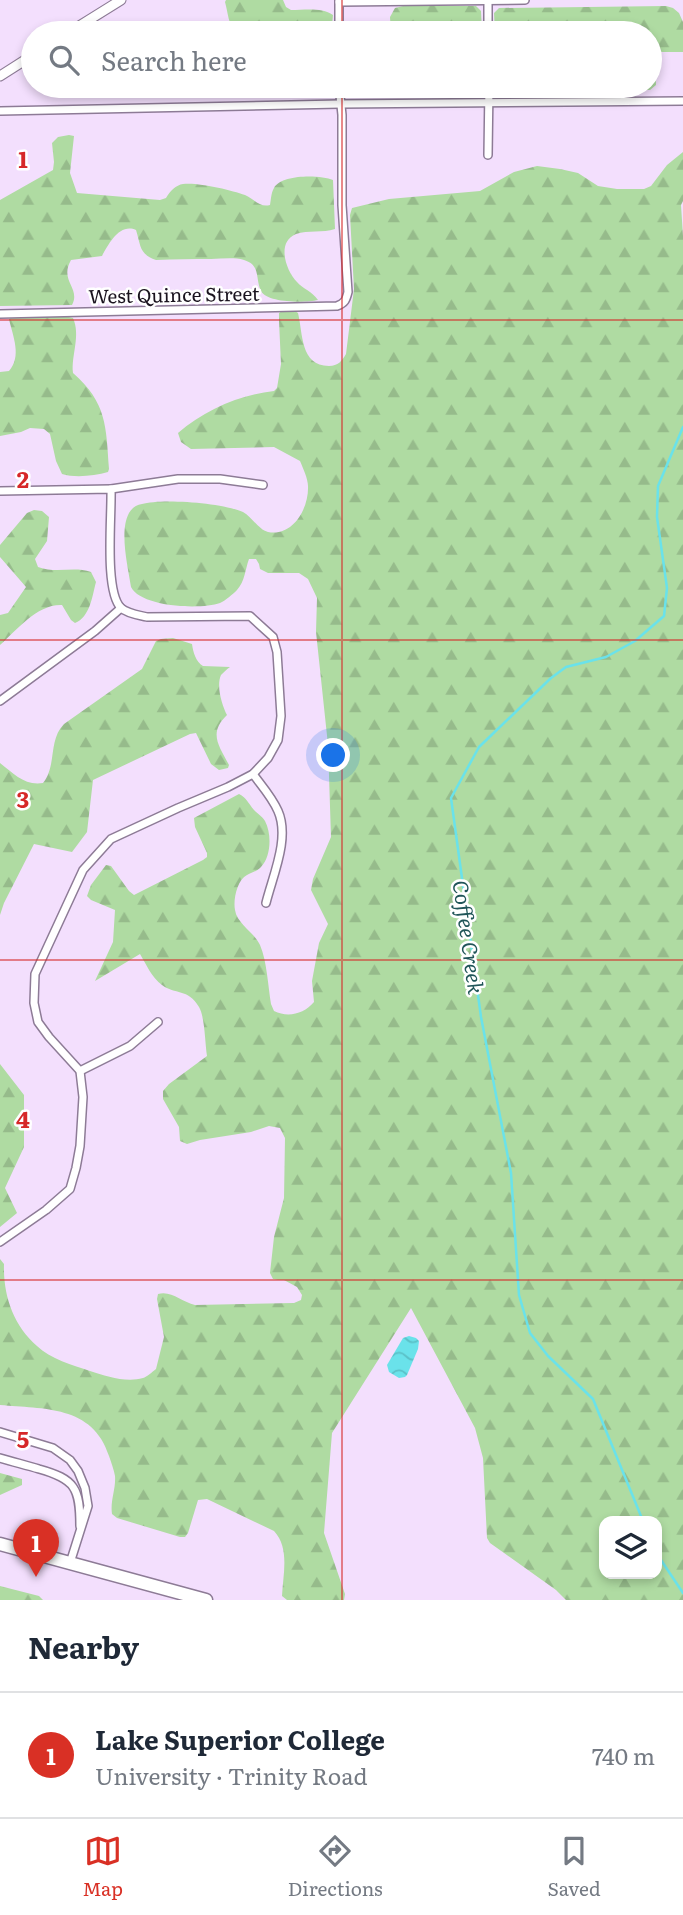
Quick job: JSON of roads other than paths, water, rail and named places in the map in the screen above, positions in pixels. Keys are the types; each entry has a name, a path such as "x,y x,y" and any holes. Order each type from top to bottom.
{"highway":[{"path":"0,1544 206,1600"}],"street":[{"path":"87,21 121,0"},
{"path":"488,0 488,21"},
{"path":"339,21 339,1 525,0"},
{"path":"0,76 21,63"},
{"path":"340,98 340,104"},
{"path":"488,155 490,98"},
{"path":"0,111 683,101"},
{"name":"West Quince Street","path":"0,314 337,306 346,300 348,292 342,205 340,104"},
{"path":"0,491 111,489 178,479 220,479 263,485"},
{"path":"0,1242 46,1210 70,1189 79,1146 83,1097 80,1071 38,1022 34,1003 35,974 83,870 111,839 253,774 268,758 278,740 281,716 277,652 273,637 250,616 147,617 121,608 113,594 110,571 111,489"},
{"path":"0,701 95,631 121,608"},
{"path":"253,774 276,807 283,836 266,903"},
{"path":"80,1071 130,1046 158,1023"},
{"path":"0,1432 53,1448 74,1465 83,1480 88,1500 88,1511 79,1530"},
{"path":"0,1458 57,1474 66,1479 77,1495 80,1509 79,1530 71,1563"}],"water":[{"path":"409,1336 419,1341 418,1349 407,1375 399,1378 389,1372 387,1365 403,1338"}],"waterway":[{"name":"Coffee Creek","path":"641,1516 593,1399 548,1356 530,1333 519,1295 511,1173 481,1017 451,798 479,747 551,678 566,667 606,657 635,641 664,616 667,588 657,517 658,486 683,427"},
{"name":"Coffee Creek","path":"662,1562 683,1593"}],"place":[{"name":"Lake Superior College","path":"36,1577"}]}
